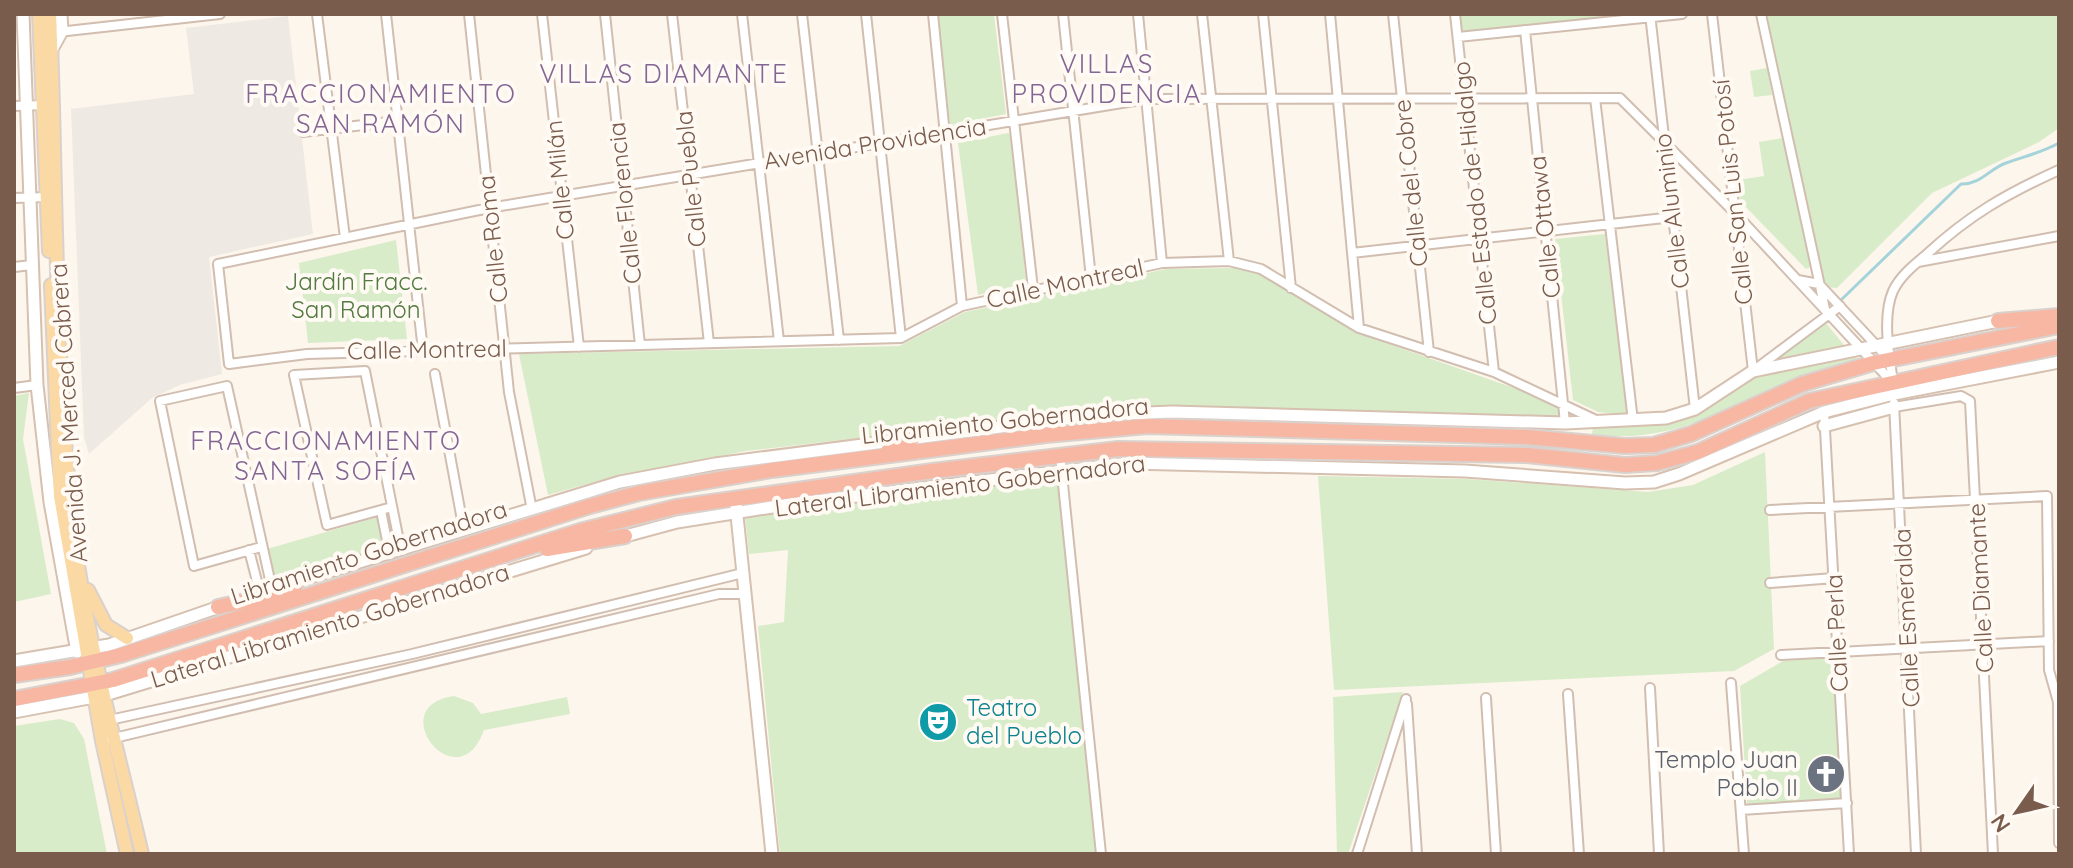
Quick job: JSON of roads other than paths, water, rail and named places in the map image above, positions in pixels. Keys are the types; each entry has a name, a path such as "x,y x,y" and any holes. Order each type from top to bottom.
{"highway":[{"path":"1998,321 2059,316"},
{"name":"Libramiento Gobernadora","path":"14,675 328,588 639,493 772,470 1147,426 1527,437 1625,446 1654,445 1691,434 1802,384 1873,363 1885,351 2059,326"},
{"name":"Libramiento Gobernadora","path":"14,699 98,690 615,521 1169,448 1527,455 1625,465 1657,463 1698,452 1809,401 1893,388 2059,347"},
{"path":"880,456 913,438"},
{"path":"515,553 625,536"},
{"path":"218,607 296,590 328,588"}],"main road":[{"name":"Avenida J. Merced Cabrera","path":"39,14 51,33 47,197 60,496 89,655"},
{"name":"Avenida J. Merced Cabrera","path":"50,14 48,105 68,465 76,584 89,655"},
{"path":"76,584 106,625 127,638"},
{"path":"89,655 108,739 127,854"},
{"path":"108,739 142,854"}],"street":[{"path":"23,14 20,106 30,198 37,385 59,558 71,618 89,655"},
{"path":"51,33 61,14"},
{"path":"51,33 220,14"},
{"path":"317,14 345,238"},
{"path":"386,14 423,351"},
{"name":"Calle Roma","path":"469,14 509,392 532,510"},
{"name":"Calle Milán","path":"542,14 579,347"},
{"name":"Calle Florencia","path":"605,14 640,345"},
{"name":"Calle Puebla","path":"672,14 709,343"},
{"path":"742,14 779,341"},
{"path":"802,14 839,340"},
{"path":"866,14 901,338"},
{"path":"933,14 962,306"},
{"path":"1002,14 1033,289"},
{"path":"1063,14 1091,278"},
{"path":"1138,14 1162,263"},
{"path":"1202,14 1229,261"},
{"path":"1263,14 1291,288"},
{"path":"1330,14 1359,328"},
{"name":"Calle del Cobre","path":"1393,14 1429,352"},
{"name":"Calle Estado de Hidalgo","path":"1455,14 1494,372"},
{"path":"1458,37 1682,14"},
{"name":"Calle San Luis Potosí","path":"1712,14 1753,371"},
{"path":"1761,14 1827,313"},
{"name":"Calle Aluminio","path":"1650,16 1695,409"},
{"name":"Calle Ottawa","path":"1525,30 1565,423"},
{"path":"1595,98 1633,421"},
{"name":"Avenida Providencia","path":"229,364 218,264 489,208 1146,99 1620,98 1735,213 1893,388"},
{"path":"20,106 48,105"},
{"path":"303,132 398,121"},
{"path":"1893,388 1885,351 1892,292 1917,263 1962,222 1995,199 2059,170"},
{"path":"14,198 47,197"},
{"path":"1352,253 1673,217"},
{"path":"1917,263 2059,236"},
{"name":"Calle Montreal","path":"229,364 307,354 901,338 962,306 1033,289 1162,263 1229,261 1261,269 1359,328 1494,372 1599,421 1633,421 1666,418 1695,409 1753,371 1840,306"},
{"path":"14,267 32,265"},
{"path":"1798,280 1819,284 1885,351"},
{"path":"1753,371 1861,350 1885,351 1998,321 2059,309"},
{"name":"Lateral Libramiento Gobernadora","path":"1061,463 1465,471 1597,482 1654,482 1824,412 1893,388 2059,362"},
{"path":"392,507 327,525 294,375 365,371 392,507 396,553"},
{"path":"435,374 464,531"},
{"path":"14,388 37,385"},
{"path":"261,547 194,566 160,401 227,386 261,547 266,591"},
{"name":"Calle Esmeralda","path":"1893,388 1916,854"},
{"name":"Calle Diamante","path":"1894,407 1966,396 1970,401 1993,854"},
{"path":"1824,426 1894,407"},
{"name":"Lateral Libramiento Gobernadora","path":"14,661 89,655 127,638 266,591 620,482 674,472 1094,415 1172,412 1565,423 1599,421"},
{"name":"Calle Perla","path":"1824,412 1849,854"},
{"path":"1061,463 1101,854"},
{"path":"1770,510 2047,496 2049,670 2058,702 2059,843"},
{"path":"736,505 772,854"},
{"name":"Lateral Libramiento Gobernadora","path":"14,712 736,505"},
{"path":"381,511 396,553"},
{"path":"249,550 266,591"},
{"path":"59,558 76,584 71,618"},
{"path":"104,721 412,654 743,573"},
{"path":"1770,583 1834,578"},
{"path":"108,739 719,594 745,594"},
{"path":"552,620 554,632"},
{"path":"1781,655 2049,641"},
{"path":"412,654 416,666"},
{"path":"1731,683 1744,854"},
{"path":"1650,688 1659,854"},
{"path":"1568,694 1579,854"},
{"path":"1486,698 1496,854"},
{"path":"1357,854 1406,699 1417,854"},
{"path":"1741,810 1847,803"}],"waterway":[{"path":"1841,300 1961,184 1974,182 2000,166 2059,143"}],"place":[{"name":"Teatro del Pueblo","path":"938,722"},
{"name":"Templo Juan Pablo II","path":"1826,774"}],"district":[{"name":"VILLAS DIAMANTE","path":"664,74"},
{"name":"VILLAS PROVIDENCIA","path":"1107,79"},
{"name":"FRACCIONAMIENTO SAN RAMÓN","path":"381,109"},
{"name":"FRACCIONAMIENTO SANTA SOFÍA","path":"326,456"}],"park label":[{"name":"Jardín Fracc. San Ramón","path":"356,296"}]}
